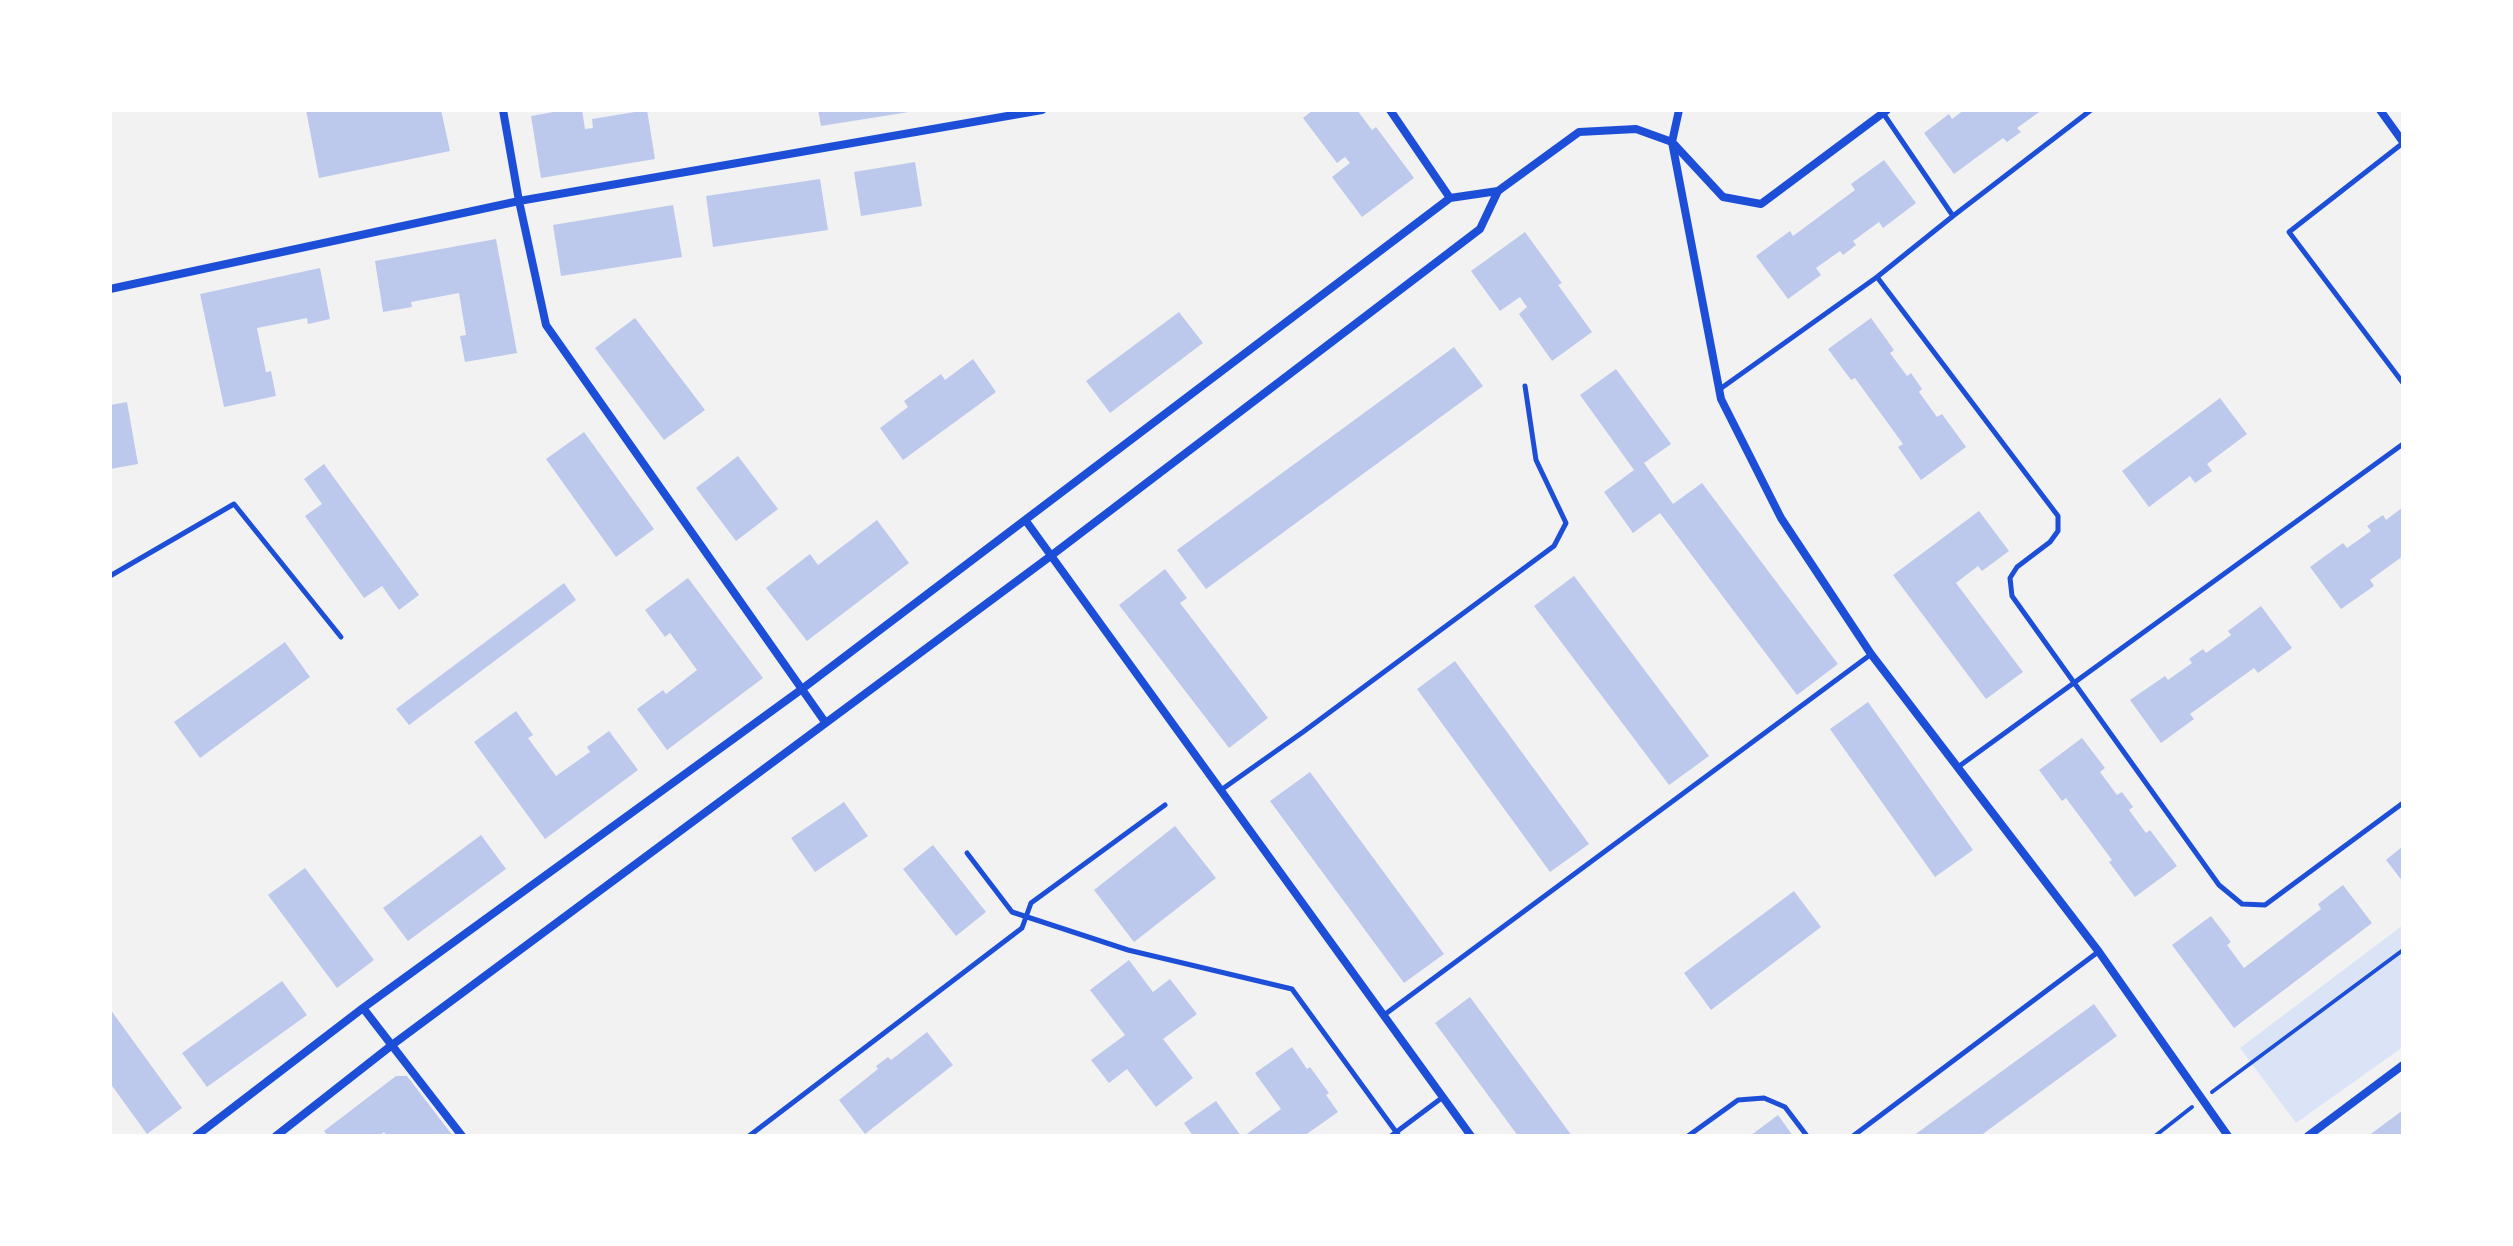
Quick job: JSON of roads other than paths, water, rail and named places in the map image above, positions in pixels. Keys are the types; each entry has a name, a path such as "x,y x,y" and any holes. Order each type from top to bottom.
{"street":[{"path":"503,110 546,325 825,722"},
{"path":"959,110 961,123"},
{"path":"110,289 519,201 1042,110"},
{"path":"1390,110 1450,198"},
{"path":"1679,110 1672,142 1721,399 1781,518 1871,654 2099,952 2228,1136"},
{"path":"2380,110 2403,142"},
{"path":"196,1136 363,1008 802,689 1450,198 1498,191 1579,132 1636,129 1672,142 1723,197 1761,204 1885,111"},
{"path":"276,1136 392,1045 1052,555 1480,229 1498,191"},
{"path":"1026,521 1471,1136"},
{"path":"363,1008 462,1136"},
{"path":"2308,1136 2403,1065"}],"lane":[{"path":"1719,389 1877,277 2091,110"},
{"path":"1885,111 1953,216"},
{"path":"2403,142 2289,232 2403,383"},
{"path":"1877,277 2058,516 2058,531 2050,542 2017,567 2010,578 2012,596 2219,885 2242,904 2265,905 2403,803"},
{"path":"1221,790 1554,546 1566,523 1536,460 1525,386"},
{"path":"1958,767 2403,444"},
{"path":"110,576 234,504 341,637"},
{"path":"1384,1015 1871,654"},
{"path":"749,1136 1022,928 1031,903 1165,805"},
{"path":"967,853 1012,912 1128,950 1292,989 1395,1135 1443,1097"},
{"path":"1853,1136 2099,952"},
{"path":"1688,1136 1738,1100 1764,1098 1785,1107 1807,1136"}]}
